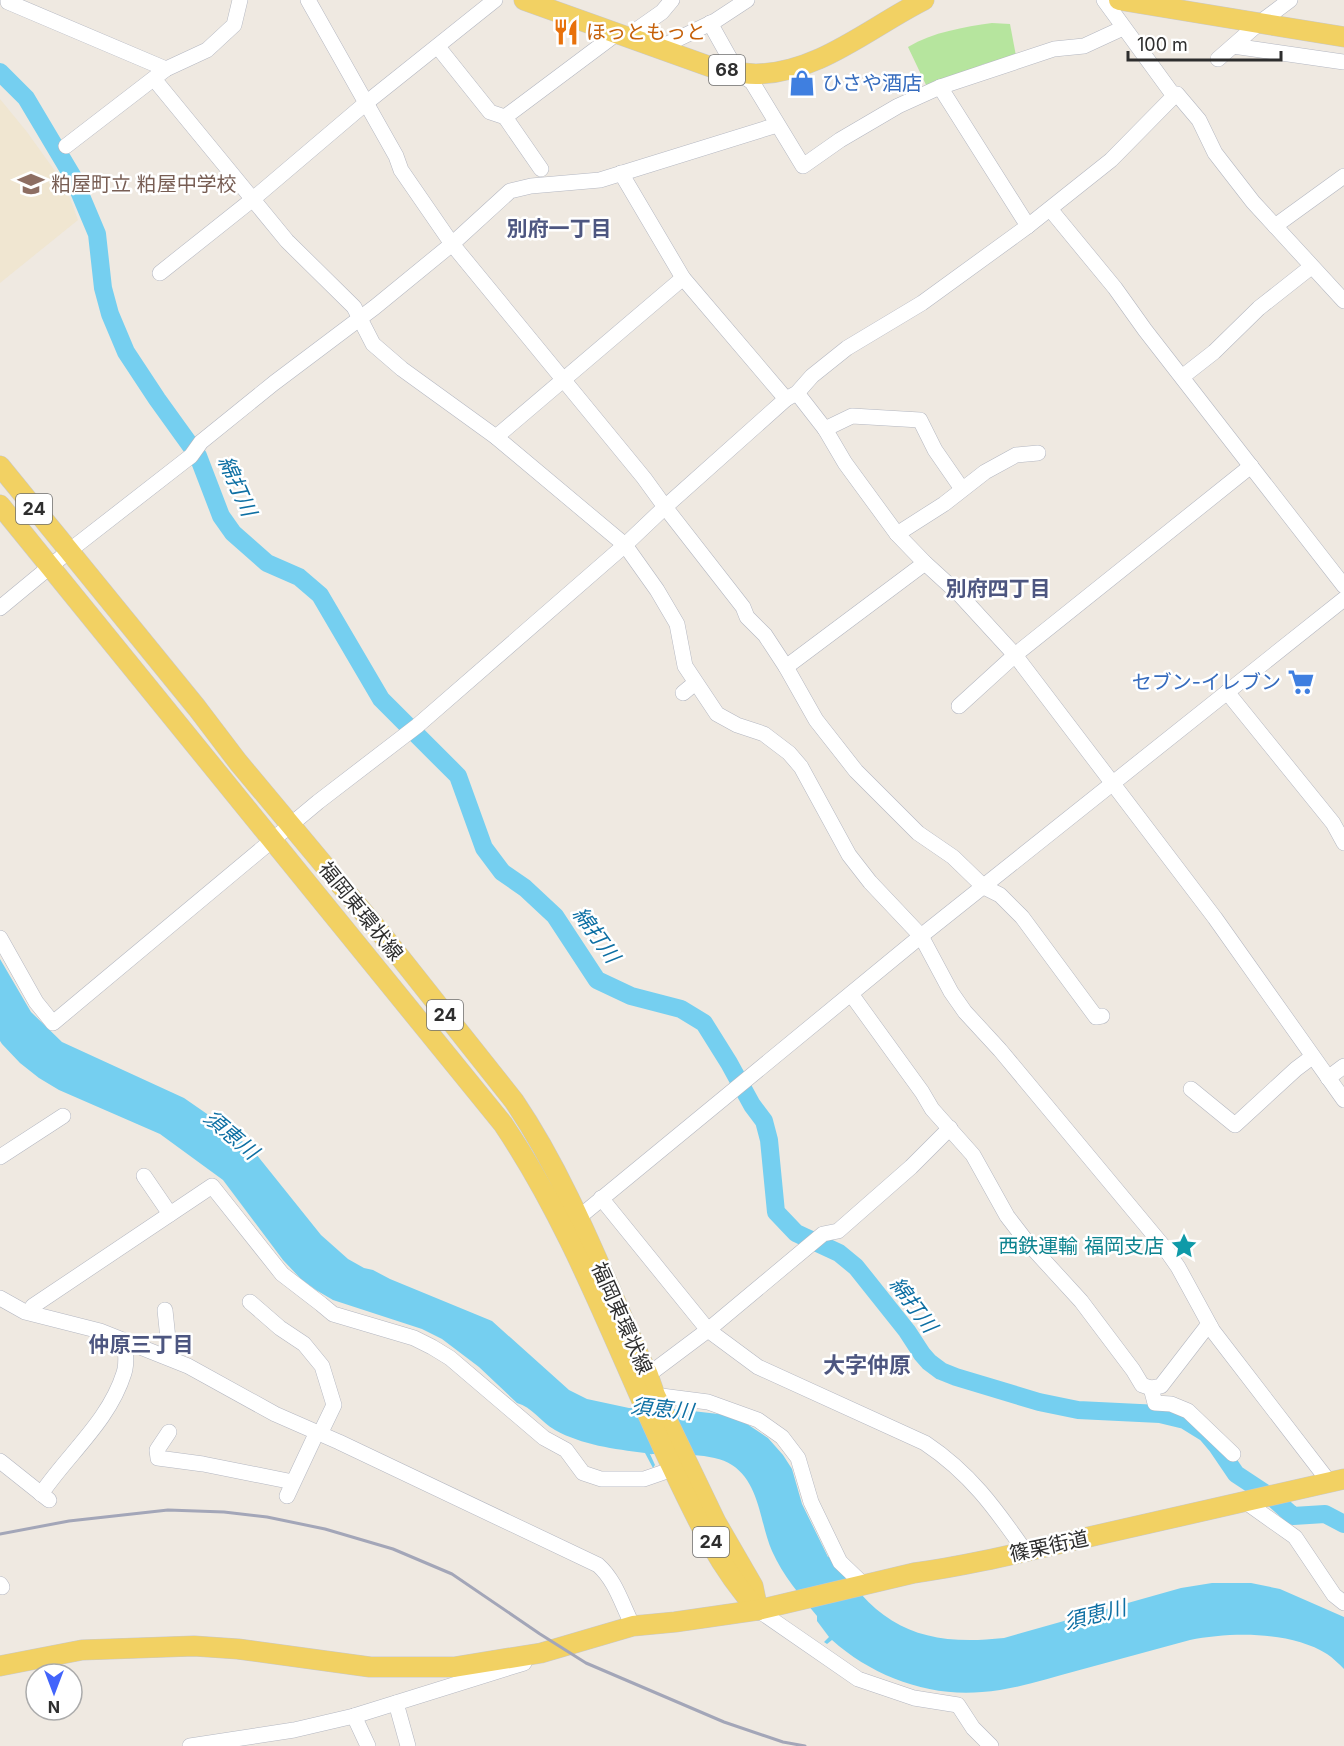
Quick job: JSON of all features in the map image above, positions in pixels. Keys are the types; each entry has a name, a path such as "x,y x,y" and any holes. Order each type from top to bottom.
{"main road":[{"name":"68","path":"524,0 711,67 756,74 808,63 839,49 924,0"},
{"path":"1119,0 1344,37"},
{"name":"福岡東環状線","path":"0,466 197,708 238,762 384,937 514,1101 531,1126 571,1224 648,1399 673,1469 701,1526 739,1590 758,1610"},
{"name":"福岡東環状線","path":"0,505 503,1124 571,1224 648,1375 648,1399 695,1479 716,1522 753,1586 758,1610"},
{"name":"篠栗街道","path":"0,1666 82,1650 194,1647 238,1649 370,1667 456,1675 633,1626 758,1610 914,1573 1247,1503 1337,1481"}],"street":[{"path":"8,0 160,74 287,241 354,307 373,344 392,361 496,437 625,545 657,590 677,624 689,688 717,714 737,725 764,734 789,753 801,767 849,855 870,882 921,936 951,992 965,1012 1000,1050 1164,1247 1178,1267 1210,1326 1237,1364 1337,1481"},
{"path":"66,146 160,74 207,50 234,25 240,0"},
{"path":"308,0 396,156 401,170 452,243 644,478 743,607 747,616 765,636 786,667 816,720 856,771 918,833 953,857 984,886 1000,895 1022,917 1096,1017 1102,1016"},
{"path":"160,273 495,0"},
{"path":"505,117 623,36 635,31 662,12 672,0"},
{"path":"657,49 710,23 747,0"},
{"path":"1104,0 1174,96"},
{"path":"1218,59 1290,0"},
{"path":"710,23 738,73 752,82 803,166 840,140 890,111 940,87 1054,50 1084,46 1123,28"},
{"path":"1233,46 1344,62"},
{"path":"438,47 490,112 505,117 542,169"},
{"path":"940,87 1028,226"},
{"path":"0,938 36,1002 53,1023 222,881 417,726 625,545 812,376 847,348 922,303 1028,226 1112,160 1177,94 1199,120 1215,153 1253,202 1344,301"},
{"path":"0,608 191,456 201,442 360,316 375,307 510,191 531,186 600,180 777,125"},
{"path":"621,173 683,278 825,429 845,463 897,534 925,564 960,595 1015,655 1215,918 1344,1100"},
{"path":"1275,226 1344,176"},
{"path":"1050,209 1115,288 1344,585"},
{"path":"1182,377 1214,352 1259,308 1311,267"},
{"path":"496,437 683,278"},
{"path":"825,429 852,416 920,420 934,450 962,489"},
{"path":"897,534 985,472 1016,455 1038,453"},
{"path":"959,706 995,671 1251,466"},
{"path":"786,667 925,564"},
{"path":"571,1224 921,936 1344,599"},
{"path":"1227,692 1333,823 1344,843"},
{"path":"851,994 932,1109 974,1155 1006,1216 1081,1301 1142,1385 1151,1388 1161,1386 1205,1329 1210,1326"},
{"path":"1191,1089 1235,1125 1312,1057"},
{"path":"1328,1078 1344,1066"},
{"path":"0,1157 63,1116"},
{"path":"648,1375 708,1330 823,1234 838,1231 911,1167 950,1128"},
{"path":"144,1176 170,1214"},
{"path":"30,1312 33,1306 212,1186 282,1274 333,1314 414,1338 450,1358 544,1438 566,1450 583,1473 601,1479 644,1479 673,1469"},
{"path":"601,1198 708,1330 758,1367 926,1443 944,1455 961,1470 998,1511 1026,1551"},
{"path":"0,1298 30,1312 100,1330 188,1366 275,1414 598,1565 609,1574 633,1626"},
{"path":"169,1432 157,1450 158,1458 203,1464 290,1489 334,1405 322,1366 304,1344 266,1318 250,1302"},
{"path":"165,1310 170,1358"},
{"path":"0,1461 45,1497 102,1420 124,1374 127,1358 126,1341"},
{"path":"1151,1388 1155,1403 1171,1404 1188,1411 1233,1454"},
{"path":"648,1399 708,1402 758,1420 782,1437 798,1458 811,1502 840,1562 858,1586"},
{"path":"1247,1503 1294,1537 1334,1595 1344,1603"},
{"path":"758,1610 858,1679 914,1698 958,1705 973,1728 991,1746"},
{"path":"190,1746 232,1742 294,1731 354,1716 396,1703 456,1675"},
{"path":"396,1703 408,1746"},
{"path":"354,1716 368,1746"}],"shaded area":[{"name":"粕屋町立 粕屋中学校","path":"0,99 55,171 70,198 78,220 0,283"}],"green space":[{"path":"992,23 1010,24 1016,56 984,64 927,87 908,47 938,34"}],"water":[{"name":"須恵川","path":"0,959 31,1012 62,1042 184,1098 210,1116 252,1149 321,1235 348,1259 364,1268 492,1321 569,1390 587,1399 629,1408 675,1409 727,1415 747,1424 768,1438 792,1469 802,1504 828,1557 833,1555 849,1580 866,1600 884,1615 904,1627 925,1635 948,1639 1004,1638 1181,1588 1212,1583 1251,1583 1280,1589 1344,1617 1344,1669 1334,1659 1312,1646 1279,1637 1242,1635 1190,1640 1030,1684 994,1691 962,1693 941,1691 883,1674 848,1653 832,1640 827,1644 824,1642 829,1637 817,1621 817,1616 781,1569 768,1540 754,1493 741,1473 732,1465 704,1456 650,1454 655,1465 653,1468 645,1453 587,1443 555,1430 517,1403 479,1367 442,1339 422,1329 333,1300 301,1279 283,1260 223,1180 160,1134 59,1090 20,1063 0,1041"}],"waterway":[{"name":"綿打川","path":"0,72 26,98 73,177 97,234 103,288 110,314 126,352 198,456 221,516 233,533 267,563 299,577 320,595 381,699 458,776 484,848 502,872 525,888 555,916 597,980 631,996 681,1009 704,1023 752,1105 764,1121 769,1140 776,1212 796,1233 839,1253 856,1267 907,1331 922,1354 941,1371 1039,1402 1078,1410 1160,1414 1185,1420 1206,1433 1236,1474 1274,1499 1293,1516 1325,1514 1344,1524"}],"railway":[{"path":"0,1534 69,1521 168,1510 224,1512 267,1517 325,1529 393,1549 452,1574 586,1663 724,1722 783,1742 805,1746"}],"place":[{"name":"ほっともっと","path":"566,32"},
{"name":"ひさや酒店","path":"802,83"},
{"name":"粕屋町立 粕屋中学校","path":"31,184"},
{"name":"セブン-イレブン","path":"1301,682"},
{"name":"西鉄運輸 福岡支店","path":"1184,1246"}],"district":[{"name":"別府一丁目","path":"559,229"},
{"name":"別府四丁目","path":"998,589"},
{"name":"仲原三丁目","path":"141,1345"},
{"name":"大字仲原","path":"867,1365"}]}
